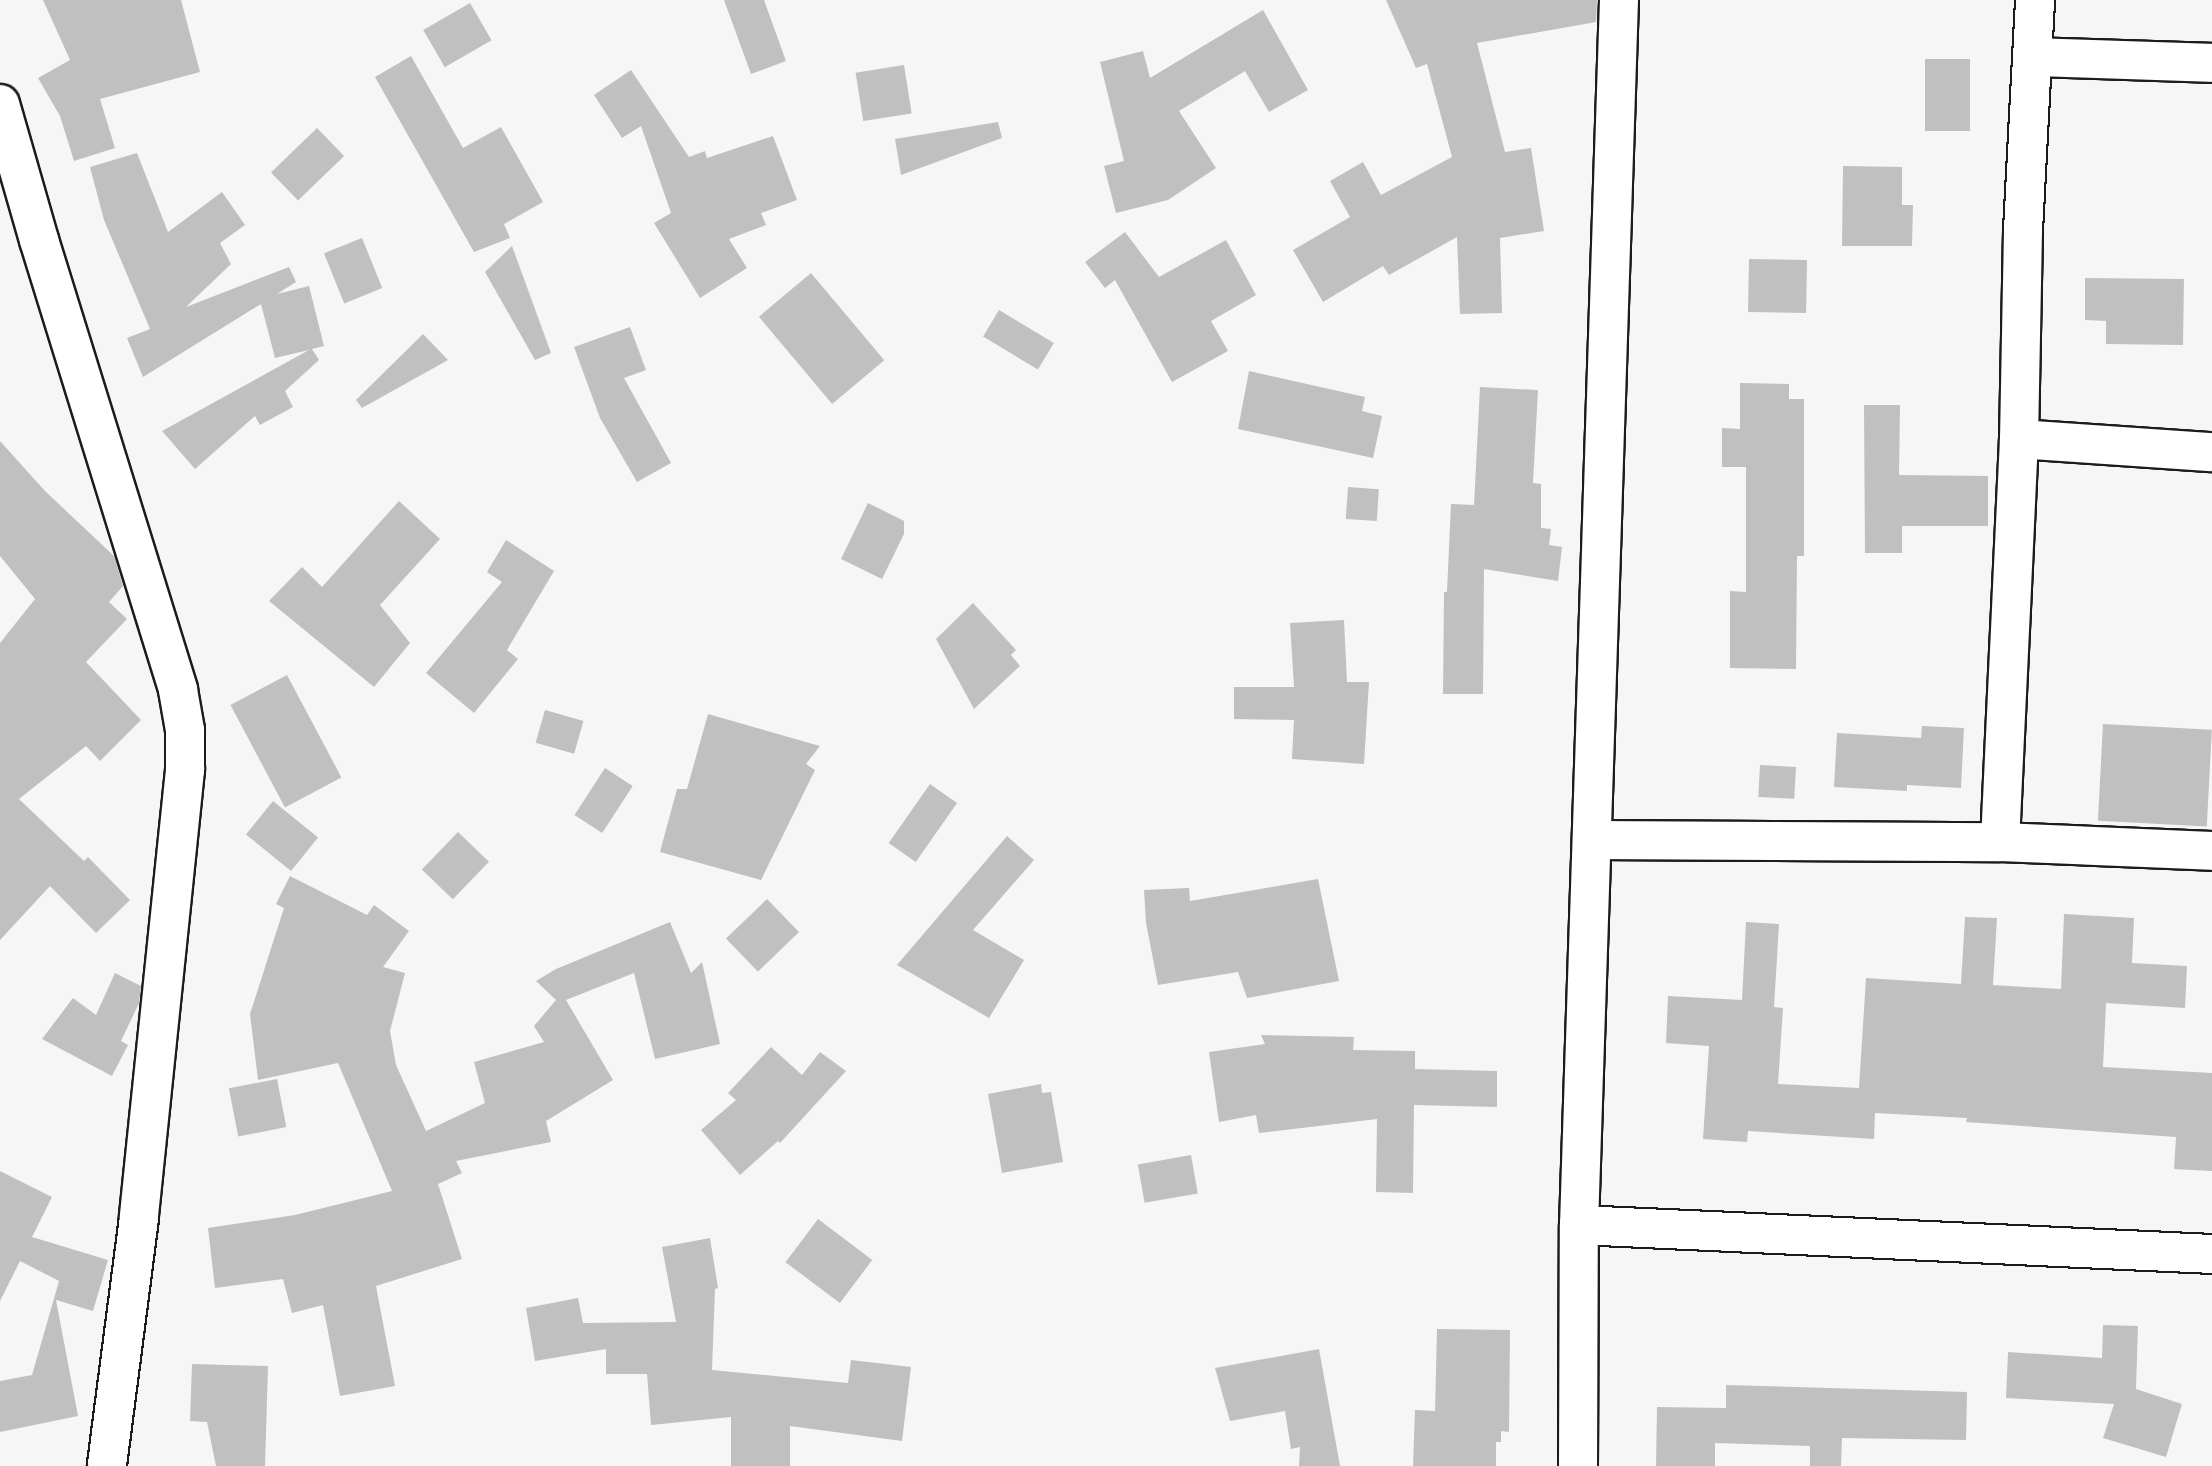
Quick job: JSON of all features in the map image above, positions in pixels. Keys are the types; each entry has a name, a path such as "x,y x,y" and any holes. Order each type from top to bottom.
{"street":[{"path":"1578,1466 1579,1225 1619,0"},
{"path":"2000,842 2019,439 2023,230 2035,0"},
{"path":"2034,57 2212,63"},
{"path":"0,104 178,690 185,730 185,770 139,1218 107,1466"},
{"path":"2019,439 2212,453"},
{"path":"1593,840 2000,842 2212,851"},
{"path":"1579,1225 2212,1254"}],"building":[{"path":"43,0 181,0 200,72 100,99 115,148 74,161 60,116 38,78 70,60"},
{"path":"724,0 764,0 786,61 751,74"},
{"path":"1386,0 1597,0 1596,22 1477,43 1505,152 1531,148 1544,231 1500,238 1502,313 1460,314 1457,237 1389,275 1383,266 1323,302 1293,250 1350,217 1330,181 1363,162 1381,195 1452,157 1427,64 1416,68"},
{"path":"470,3 492,40 445,67 423,30"},
{"path":"1263,10 1308,90 1269,112 1245,71 1179,111 1216,168 1168,200 1116,213 1104,166 1124,161 1100,62 1143,51 1150,78"},
{"path":"411,56 463,148 501,127 543,202 504,224 510,238 474,252 375,77"},
{"path":"1925,59 1970,59 1970,131 1925,131"},
{"path":"904,65 912,113 863,121 856,73"},
{"path":"631,70 689,157 705,151 707,158 773,136 797,200 761,213 766,225 729,239 747,268 700,298 654,223 671,213 641,126 622,138 594,95"},
{"path":"998,122 1002,138 901,175 895,139"},
{"path":"317,128 344,156 298,201 271,172"},
{"path":"137,153 168,232 222,192 245,225 220,243 231,264 186,307 289,267 296,282 277,294 309,286 324,346 312,349 319,360 285,391 293,407 260,425 255,416 195,469 162,431 309,350 275,358 261,304 143,377 127,338 150,329 104,220 90,167"},
{"path":"1843,166 1902,167 1902,205 1913,205 1912,246 1842,246"},
{"path":"1125,232 1159,277 1226,240 1256,295 1211,321 1228,351 1172,382 1115,280 1105,288 1085,262"},
{"path":"362,238 382,288 344,303 324,253"},
{"path":"512,246 551,353 535,360 485,272"},
{"path":"1749,259 1807,260 1806,313 1748,312"},
{"path":"811,273 884,360 832,404 759,317"},
{"path":"2085,278 2184,279 2183,345 2106,344 2106,321 2085,320"},
{"path":"999,310 1054,343 1038,370 983,337"},
{"path":"630,327 646,370 624,378 671,463 637,482 600,418 574,347"},
{"path":"423,334 448,360 362,408 356,400"},
{"path":"1249,371 1365,397 1362,411 1382,416 1373,458 1238,429"},
{"path":"1740,383 1789,384 1789,399 1804,399 1804,556 1797,556 1796,669 1730,668 1730,591 1746,592 1746,467 1722,467 1722,428 1740,429"},
{"path":"1480,387 1538,390 1533,483 1541,484 1541,528 1551,529 1549,545 1562,547 1558,581 1484,569 1483,694 1443,694 1444,592 1447,592 1451,504 1474,505"},
{"path":"1864,405 1900,405 1899,475 1988,476 1988,526 1902,526 1902,553 1865,553"},
{"path":"0,441 45,491 114,556 123,586 109,602 127,619 86,662 141,720 100,761 86,746 19,799 84,861 88,857 130,900 96,933 50,886 0,940 0,643 35,599 0,556"},
{"path":"1348,487 1379,489 1377,521 1346,519"},
{"path":"399,501 440,539 380,605 410,643 374,687 269,601 302,567 322,587"},
{"path":"868,503 904,521 904,534 882,579 841,559"},
{"path":"506,540 554,571 507,650 518,659 474,713 426,673 502,582 487,572"},
{"path":"973,603 1016,650 1011,655 1020,666 974,709 936,639"},
{"path":"1344,620 1347,682 1369,682 1364,764 1292,759 1294,720 1234,719 1234,687 1294,687 1290,623"},
{"path":"287,675 341,777 285,807 230,705"},
{"path":"545,710 583,721 574,754 536,743"},
{"path":"708,714 820,746 806,764 815,770 761,880 660,852 677,789 687,789"},
{"path":"2103,724 2212,730 2207,827 2098,821"},
{"path":"1922,726 1964,728 1961,788 1907,785 1907,791 1834,787 1837,733 1921,738"},
{"path":"1760,765 1796,767 1794,799 1758,797"},
{"path":"605,768 633,786 602,833 575,815"},
{"path":"930,784 957,803 916,862 889,843"},
{"path":"273,801 318,838 291,871 246,834"},
{"path":"458,832 489,862 453,899 422,869"},
{"path":"1007,836 1034,860 973,930 1024,960 989,1018 897,965"},
{"path":"290,876 367,915 374,905 409,931 383,967 405,973 390,1031 396,1065 426,1131 485,1103 474,1062 544,1042 534,1026 556,1000 536,981 556,969 670,922 691,973 702,962 720,1044 655,1059 634,973 566,1000 613,1080 546,1121 551,1142 456,1161 462,1173 438,1184 462,1259 376,1286 395,1386 340,1396 323,1305 292,1313 283,1279 215,1288 208,1228 295,1215 392,1191 338,1063 258,1080 250,1014 284,908 276,904"},
{"path":"1318,879 1339,981 1247,998 1238,972 1158,985 1146,923 1144,890 1189,888 1190,901"},
{"path":"767,899 799,932 758,972 726,939"},
{"path":"2064,914 2134,918 2132,963 2187,966 2185,1008 2106,1003 2103,1067 2212,1073 2212,1171 2174,1169 2176,1137 1966,1122 1967,1118 1875,1113 1874,1139 1748,1131 1747,1142 1703,1139 1709,1046 1666,1043 1668,996 1742,1000 1746,922 1779,924 1774,1007 1783,1008 1778,1084 1859,1088 1866,978 1961,984 1965,917 1997,918 1993,985 2061,989"},
{"path":"115,973 141,986 139,1003 121,1041 128,1045 112,1076 42,1039 73,998 96,1015"},
{"path":"1261,1035 1354,1037 1353,1050 1415,1051 1415,1069 1497,1071 1497,1107 1414,1105 1413,1193 1376,1192 1377,1119 1259,1133 1256,1115 1219,1122 1209,1052 1265,1044"},
{"path":"771,1047 802,1075 820,1052 846,1071 780,1143 778,1141 740,1175 701,1130 736,1100 728,1093"},
{"path":"277,1079 286,1127 238,1136 229,1088"},
{"path":"1041,1084 1042,1093 1051,1092 1063,1162 1002,1173 988,1094"},
{"path":"1191,1155 1198,1193 1145,1203 1138,1164"},
{"path":"0,1171 52,1197 32,1237 108,1260 93,1311 56,1300 78,1416 0,1432 0,1381 32,1375 59,1281 20,1261 0,1301"},
{"path":"818,1219 872,1260 840,1303 786,1262"},
{"path":"710,1238 718,1288 715,1289 712,1370 848,1383 851,1360 911,1367 902,1441 790,1426 790,1466 731,1466 731,1417 651,1425 647,1374 606,1374 606,1349 535,1361 526,1308 578,1298 583,1323 676,1322 662,1247"},
{"path":"2103,1325 2138,1326 2136,1389 2182,1404 2166,1457 2103,1438 2114,1404 2006,1398 2008,1352 2102,1358"},
{"path":"1437,1329 1510,1330 1509,1432 1501,1431 1501,1442 1496,1442 1496,1466 1413,1466 1415,1410 1435,1411"},
{"path":"1319,1349 1340,1466 1299,1466 1300,1447 1291,1449 1285,1411 1230,1421 1215,1368"},
{"path":"192,1364 268,1366 265,1466 216,1466 207,1422 190,1421"},
{"path":"1726,1385 1967,1392 1966,1440 1842,1438 1841,1466 1810,1466 1810,1446 1715,1443 1715,1466 1656,1466 1657,1407 1726,1408"}]}
